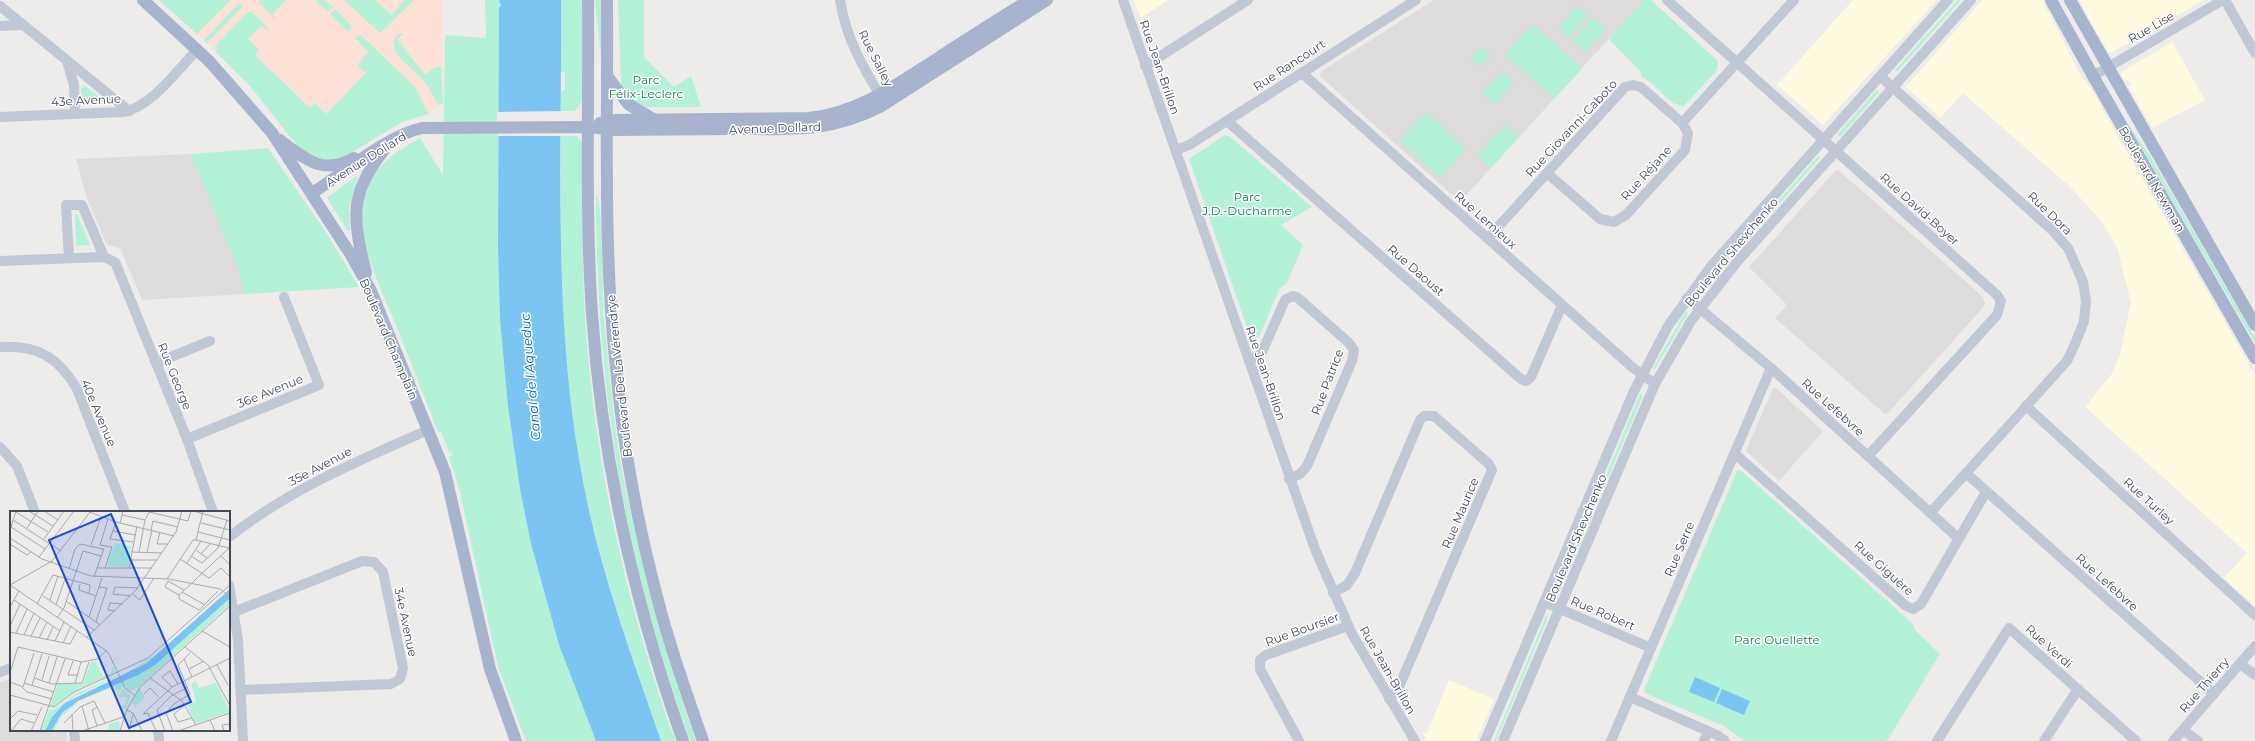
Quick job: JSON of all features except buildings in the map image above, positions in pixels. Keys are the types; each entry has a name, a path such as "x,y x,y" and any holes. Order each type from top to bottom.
{"main road":[{"name":"Boulevard Champlain","path":"143,0 197,50 272,133 351,255 371,291 450,487 490,669 516,741"},
{"name":"Boulevard De La Vérendrye","path":"588,0 592,311 600,400 609,465 623,537 644,621 683,741"},
{"name":"Boulevard De La Vérendrye","path":"607,0 610,298 616,369 626,452 656,594 677,666 703,741"},
{"name":"Avenue Dollard","path":"608,125 814,128 854,119 1029,0"},
{"name":"Avenue Dollard","path":"312,193 391,141 412,130 422,128 589,127 654,120 822,117 883,99 1047,0"},
{"name":"Boulevard Newman","path":"2051,0 2255,358"},
{"name":"Boulevard Newman","path":"2070,0 2255,325"},
{"path":"608,77 628,104 654,120"},
{"path":"272,133 309,161 330,166 345,163 374,144 391,141"},
{"path":"371,291 356,232 356,209 360,187 366,175 391,141"}],"street":[{"name":"Rue Salley","path":"840,0 845,25 853,48 883,99"},
{"name":"Rue Jean-Brillon","path":"1123,0 1289,479 1333,593 1348,626 1389,699 1415,741"},
{"path":"1145,66 1248,0"},
{"name":"Rue Rancourt","path":"1176,150 1188,145 1227,121 1416,0"},
{"name":"Rue David-Boyer","path":"1667,0 1997,295 2001,301 1997,315 1868,456"},
{"path":"1682,123 1794,0"},
{"name":"Boulevard Shevchenko","path":"1485,741 1641,375 1664,332 1712,265 1948,0"},
{"name":"Boulevard Shevchenko","path":"1503,741 1655,384 1682,335 1700,308 1737,262 1971,0"},
{"path":"2224,0 2255,53"},
{"name":"Rue Lise","path":"2093,76 2224,0"},
{"path":"0,6 129,111"},
{"path":"0,26 22,25"},
{"name":"43e Avenue","path":"0,117 129,111 147,102 197,50"},
{"path":"67,61 74,85 75,114"},
{"name":"Rue Lemieux","path":"1302,73 1641,375 1655,384"},
{"name":"Rue Dora","path":"1880,76 2052,230 2068,248 2076,264 2083,282 2086,301 2084,321 2067,361 1930,513"},
{"name":"Rue Giovanni-Caboto","path":"1488,238 1621,91 1628,86 1642,87 1682,123"},
{"name":"Rue Daoust","path":"1227,121 1521,379 1526,380 1531,377 1562,305"},
{"name":"Rue Réjane","path":"1547,173 1600,220 1609,223 1618,221 1685,150 1688,133 1682,123"},
{"path":"0,261 104,257 82,205 66,205 69,258"},
{"name":"Rue George","path":"104,257 115,262 187,439 213,511"},
{"name":"Rue Patrice","path":"1249,361 1262,352 1285,300 1293,296 1298,298 1348,342 1354,350 1352,361 1308,466 1303,472 1289,479"},
{"name":"36e Avenue","path":"187,439 319,385 284,297"},
{"name":"Rue Lefebvre","path":"1687,298 1771,368 1958,538"},
{"path":"156,363 210,341"},
{"name":"40e Avenue","path":"0,346 19,346 34,349 49,356 63,368 77,389 125,511"},
{"name":"Rue Serre","path":"1611,741 1771,368"},
{"name":"Rue Turley","path":"2026,406 2255,615"},
{"name":"Rue Maurice","path":"1333,593 1347,584 1355,573 1420,420 1424,416 1434,416 1489,464 1492,470 1398,689 1389,699"},
{"name":"35e Avenue","path":"230,536 269,509 316,482 428,430"},
{"path":"0,447 16,466 36,511"},
{"name":"Rue Giguère","path":"1734,453 1906,606 1912,609 1921,604 1986,492"},
{"name":"Rue Lefebvre","path":"1966,473 2214,694"},
{"name":"34e Avenue","path":"234,612 362,561 374,562 383,572 403,668 402,676 395,683 241,690"},
{"path":"230,590 234,612 241,690 243,741"},
{"name":"Rue Robert","path":"1544,602 1651,648"},
{"name":"Rue Boursier","path":"1299,741 1260,669 1260,660 1266,655 1348,626"},
{"name":"Rue Verdi","path":"1937,741 2009,628 2136,741"},
{"name":"Rue Thierry","path":"2173,741 2255,646"},
{"path":"2240,664 2255,675"},
{"path":"0,672 10,668"},
{"path":"2044,741 2078,689"},
{"path":"1630,697 1706,736 1725,741"},
{"path":"2183,730 2198,741"},
{"path":"74,731 75,741"},
{"path":"158,731 159,741"}],"shaded area":[{"path":"159,0 442,0 443,103 428,114 402,122 389,129 353,153 250,86 216,52"},
{"path":"1134,0 1168,0 1141,18"},
{"path":"1434,0 1644,0 1460,202 1320,76 1322,71"},
{"path":"1853,0 1937,0 1823,125 1777,85"},
{"path":"1982,0 2042,0 2080,74 2091,89 2255,375 2255,606 2224,578 2247,553 2085,407 2111,375 2119,358 2131,303 2117,247 2101,220 2068,185 1963,93 1940,118 1906,87"},
{"path":"2079,0 2204,0 2111,53 2108,52"},
{"path":"2172,42 2205,100 2152,128 2128,86 2131,84 2128,80 2125,81 2121,74 2123,71"},
{"path":"191,154 238,270 244,294 142,300 120,248 107,245 87,198 76,159"},
{"path":"1837,169 1981,295 1985,303 1981,310 1886,415 1775,318 1787,305 1749,267"},
{"path":"1773,388 1777,389 1823,431 1779,481 1746,451"},
{"path":"10,679 10,731 66,731 67,741 0,741 0,682"},
{"path":"1449,680 1494,699 1476,741 1427,741 1422,733 1427,733"}],"green space":[{"path":"159,0 231,0 197,34"},
{"path":"260,0 286,0 272,14 277,19 276,20 259,3"},
{"path":"315,0 325,0 333,7 328,12"},
{"path":"344,0 375,0 391,15 405,0 414,0 380,33"},
{"path":"485,0 499,0 501,6 499,7 498,246 500,310 508,407 520,489 531,544 559,645 596,741 526,741 498,667 460,492 449,457 453,455 451,451 449,452 441,432 438,432 378,283 366,248 363,230 362,214 364,199 368,188 378,169 392,156 420,138 443,175 445,35 486,38"},
{"path":"561,0 582,0 582,101 575,111 561,111 561,91 565,90 565,72 561,72"},
{"path":"595,0 601,0 601,56"},
{"name":"Parc Félix-Leclerc","path":"618,0 644,0 644,57 674,87 691,76 701,107 646,107 633,101 621,84"},
{"path":"1644,0 1651,0 1718,61 1717,70 1684,106 1679,106 1673,103 1652,84 1641,77 1641,72 1609,39"},
{"path":"1958,0 1961,0 1897,72 1895,70"},
{"path":"238,4 241,4 242,7 207,43 204,40"},
{"path":"1577,6 1588,16 1569,38 1558,28"},
{"path":"335,9 351,25 352,28 348,32 330,14"},
{"path":"248,12 252,12 269,29 267,30 261,26 248,39 259,50 255,55 310,108 315,103 326,114 366,73 357,65 368,52 355,38 358,35 362,36 415,87 429,114 402,122 339,160 315,159 299,148 250,86 216,52 217,44"},
{"path":"1594,17 1606,29 1585,52 1573,41"},
{"path":"1533,24 1582,69 1554,99 1505,55"},
{"path":"399,33 403,34 397,39 425,75 435,67 441,67 443,103 438,105 424,81 405,63 396,51 394,45 395,39"},
{"path":"1482,47 1491,55 1480,66 1471,58"},
{"path":"1502,71 1514,82 1494,104 1482,93"},
{"path":"85,86 98,96 97,102 86,103 81,98 81,88"},
{"path":"1877,90 1879,92 1840,137 1837,135"},
{"path":"1426,112 1466,149 1440,178 1400,141"},
{"path":"1505,125 1519,137 1491,168 1477,155"},
{"path":"2129,126 2149,154 2255,338 2255,343"},
{"name":"Parc J.D.-Ducharme","path":"1225,135 1229,136 1312,207 1281,225 1303,245 1287,283 1280,288 1258,339 1255,341 1251,339 1189,159"},
{"path":"561,136 577,136 582,142 583,272 585,316 589,371 605,479 627,585 657,689 675,741 661,741 626,640 605,571 587,502 580,467 568,385 565,344 561,261"},
{"path":"268,148 327,234 359,287 244,294 238,270 191,154"},
{"path":"1818,156 1820,158 1703,291 1701,290"},
{"path":"358,175 349,208 350,231 348,231 327,198"},
{"path":"596,194 599,202 602,233 604,320 618,449 640,554 675,679 696,741 690,741 657,639 640,577 620,482 612,435 602,339"},
{"path":"77,214 90,245 76,246 75,215"},
{"path":"1686,311 1688,313 1655,369 1653,368"},
{"path":"1640,394 1643,395 1559,593 1557,593"},
{"name":"Parc Ouellette","path":"1740,470 1913,624 1914,629 1940,654 1887,741 1744,741 1724,726 1645,693 1644,690 1737,471"},
{"path":"1546,616 1548,617 1496,741 1494,741"}],"water":[{"name":"Canal de l'Aqueduc","path":"499,0 561,0 560,175 562,292 571,407 587,500 604,570 661,741 596,741 559,645 531,544 520,489 508,407 500,319 498,246 499,7 501,6"},
{"path":"1695,677 1720,688 1714,702 1689,692"},
{"path":"1722,689 1750,701 1744,715 1716,703"}],"pier":[{"path":"563,111 563,136 497,136 497,112"}]}
